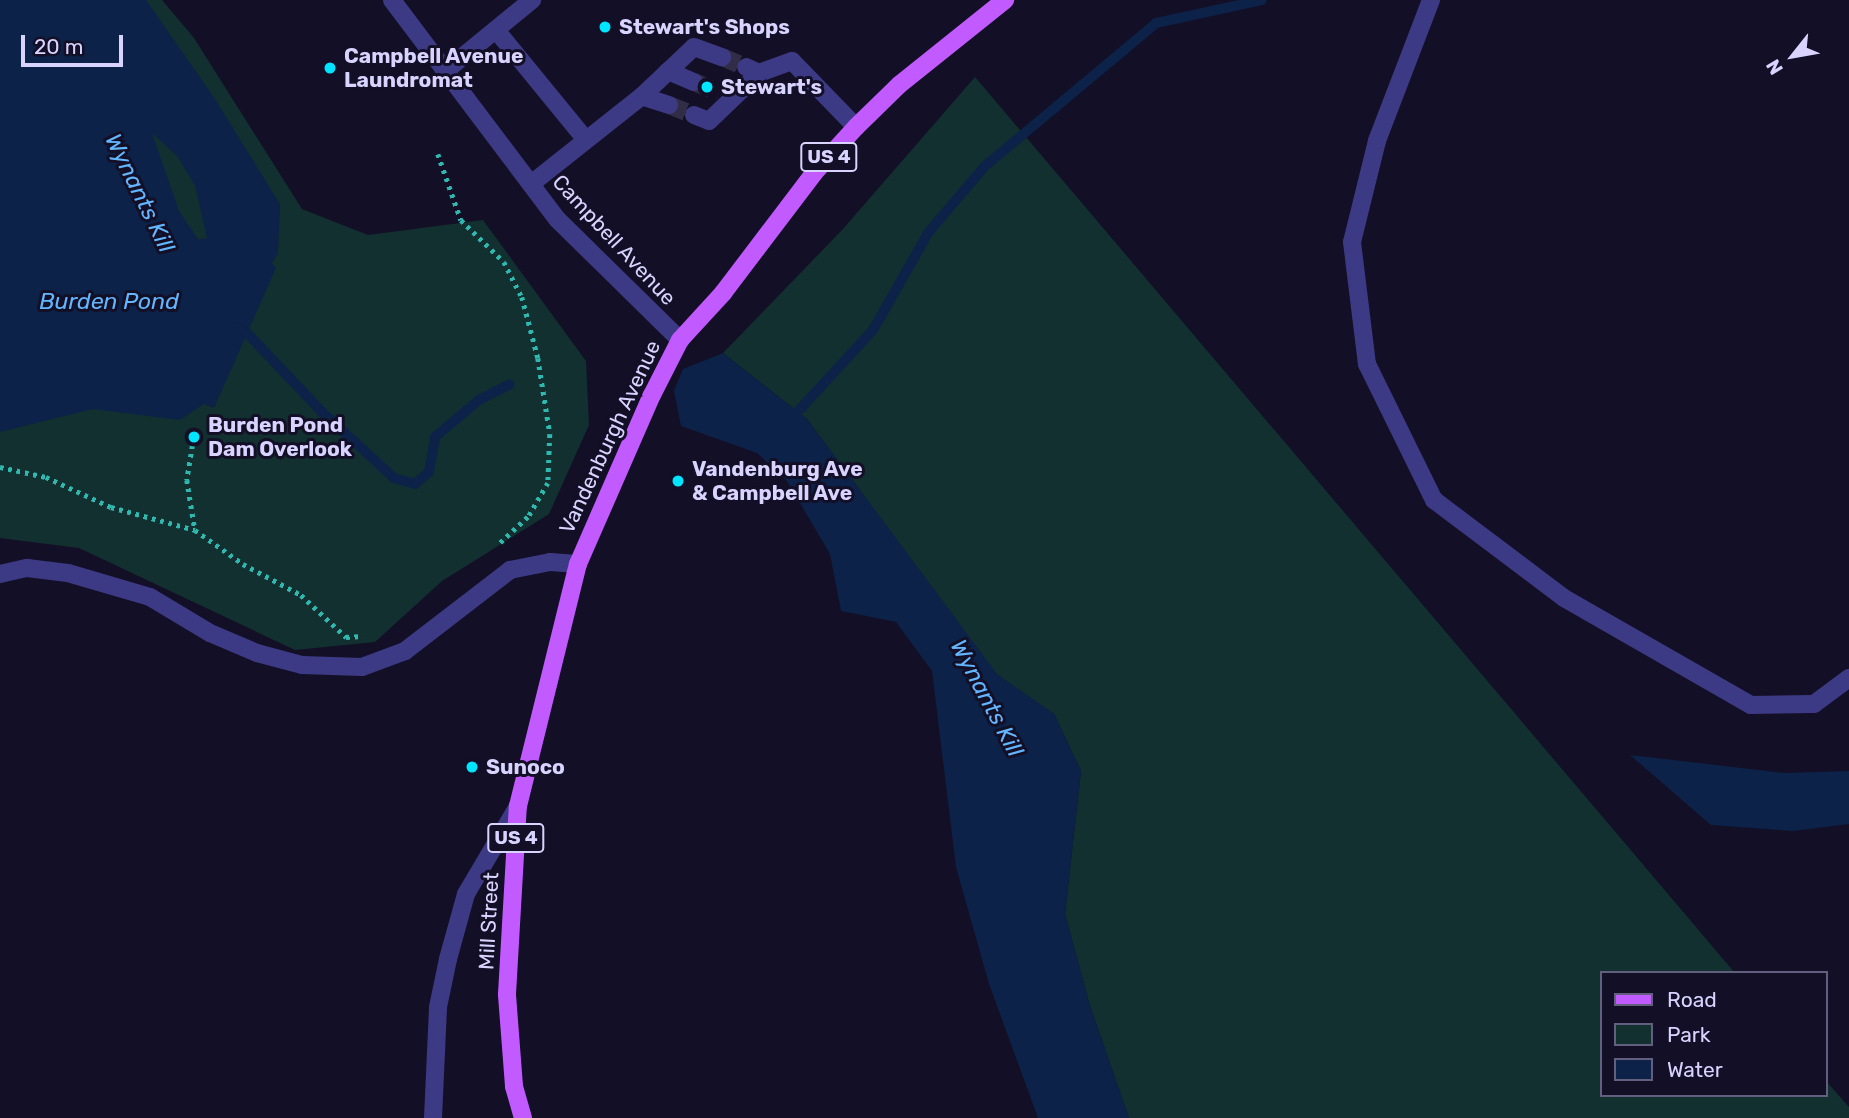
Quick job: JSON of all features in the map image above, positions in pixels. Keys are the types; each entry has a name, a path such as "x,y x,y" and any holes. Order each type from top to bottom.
{"main road":[{"name":"Vandenburgh Avenue","path":"578,564 652,395 680,341 723,293 814,173 856,127 899,85 1006,0"},
{"name":"Mill Street","path":"523,1118 514,1086 507,993 518,806 578,564"}],"street":[{"name":"Campbell Avenue","path":"392,0 557,219 680,341"},
{"path":"444,72 532,0"},
{"path":"1431,0 1377,141 1352,242 1367,364 1434,500 1564,598 1751,705 1814,704 1849,678"},
{"path":"496,30 586,141"},
{"path":"531,184 642,96 694,47 722,57"},
{"path":"694,115 709,121 725,95 753,70 792,61 856,127"},
{"path":"668,71 694,82"},
{"path":"642,96 669,104"},
{"path":"0,574 27,568 68,573 150,597 210,633 257,653 302,665 362,667 405,651 510,570 550,562 578,564"},
{"path":"433,1118 438,1007 447,959 466,894 518,806"}],"path":[{"path":"438,154 461,220 504,262 522,297 538,358 550,434 548,483 528,517 489,553"},
{"path":"194,436 187,480 195,530"},
{"path":"0,467 46,477 111,507 195,530 243,564 301,595 346,637 373,634"}],"green space":[{"path":"0,0 162,0 194,38 302,209 368,235 483,220 586,361 589,425 549,514 442,581 375,642 295,650 79,548 0,538"},
{"path":"975,77 1733,971 1601,971 1601,1097 1828,1097 1828,1083 1849,1107 1849,1118 1129,1118 1090,1006 1065,914 1081,771 1054,714 997,675 807,419 723,353 843,229"}],"water":[{"name":"Burden Pond","path":"0,0 146,0 215,99 280,204 278,253 272,263 276,268 214,408 204,404 180,420 93,409 0,432","holes":["152,133 178,157 195,186 207,238 198,239 179,211"]},
{"path":"723,353 807,419 997,674 1054,714 1081,771 1065,914 1090,1006 1129,1118 1038,1118 989,984 956,867 932,671 896,622 841,611 830,554 787,481 757,453 681,426 674,391 683,369"},
{"path":"1630,755 1785,773 1849,771 1849,824 1793,831 1711,825"}],"waterway":[{"path":"790,420 873,330 928,233 984,167 1156,23 1262,0"},
{"name":"Wynants Kill","path":"236,327 247,333 322,412 394,478 415,484 429,472 435,437 479,400 509,385"}],"tunnel":[{"path":"722,57 746,67"},
{"path":"694,82 719,92"},
{"path":"669,105 694,115"}],"place":[{"name":"Stewart's Shops","path":"605,27"},
{"name":"Campbell Avenue Laundromat","path":"330,68"},
{"name":"Stewart's","path":"707,87"},
{"name":"Burden Pond Dam Overlook","path":"194,437"},
{"name":"Vandenburg Ave & Campbell Ave","path":"678,481"},
{"name":"Sunoco","path":"472,767"}]}
